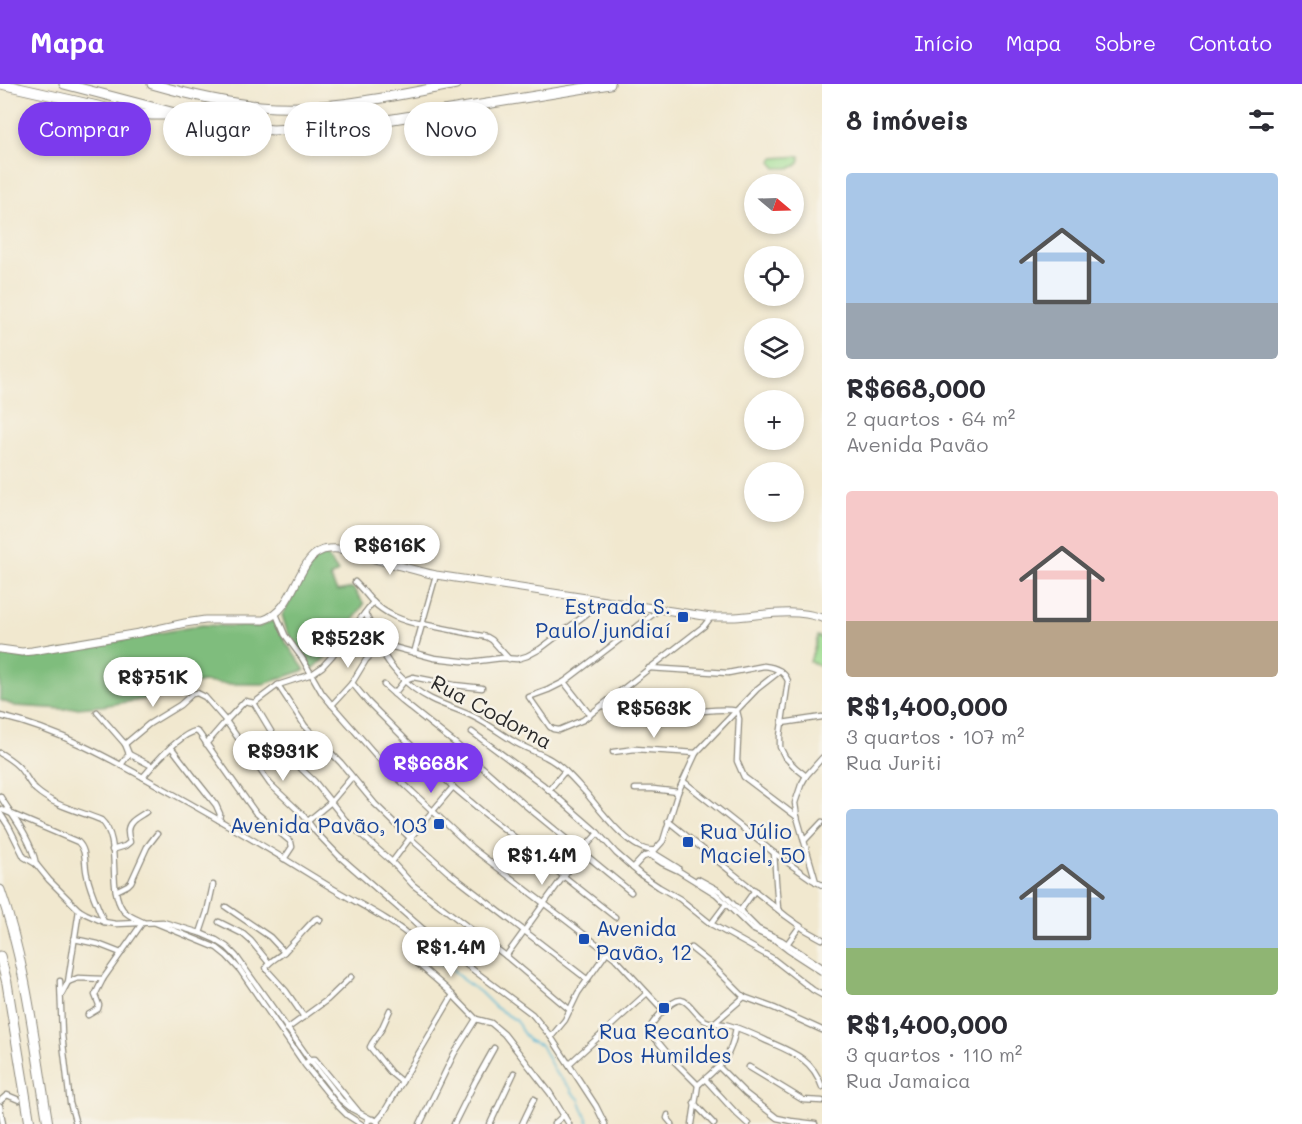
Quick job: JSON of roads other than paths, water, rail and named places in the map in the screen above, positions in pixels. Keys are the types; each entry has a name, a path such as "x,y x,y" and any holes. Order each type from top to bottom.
{"highway":[{"path":"1,84 123,111 152,116 163,115"},
{"path":"63,84 163,110"},
{"path":"152,84 219,100 260,106 293,107 354,103 456,84"},
{"path":"272,130 356,125 610,84"},
{"path":"0,890 21,967 48,1124"},
{"path":"0,956 7,983 30,1124"}],"main road":[{"path":"0,649 33,651 205,620 263,620 282,609 304,567 319,551 325,549 347,550 436,575 711,617 792,612 822,618"}],"street":[{"path":"414,653 436,575"},
{"path":"355,582 374,602 397,619 487,638 492,640 510,659"},
{"path":"582,597 585,614"},
{"path":"378,639 393,647 414,653 455,661 517,659 536,652 605,600"},
{"path":"254,703 278,685 312,674 322,667 374,602"},
{"path":"660,609 564,682 529,697 550,727 556,730 575,724 590,715 704,626 711,617"},
{"name":"Rua Codorna","path":"365,613 387,661 418,692 474,717 523,747 548,758 579,785 628,841 656,855"},
{"path":"276,614 285,635 332,705 377,758 472,848 617,960 664,1011"},
{"path":"332,705 352,683 366,660 380,646"},
{"path":"649,668 721,673 764,666 780,670 788,681 780,743 785,757 806,776"},
{"path":"633,868 648,851 655,850 663,842 678,792 696,753 757,689 780,670"},
{"path":"394,694 405,680 412,677 482,688"},
{"path":"564,682 590,715"},
{"path":"352,683 453,787 615,917"},
{"path":"278,685 305,726 375,804 448,872 588,981"},
{"path":"384,685 631,892"},
{"path":"125,744 149,724 195,693 205,697 226,721 265,778 332,849 424,930 526,1010 551,1037 596,1106 605,1124"},
{"path":"206,744 245,701 254,703 275,738 346,821 392,862 413,885 506,956 570,1010"},
{"path":"602,706 688,712 737,711"},
{"path":"737,711 739,719 737,760 744,777 797,817"},
{"path":"97,712 125,744 129,754 152,766"},
{"path":"0,716 74,741 121,765 219,820 392,924 416,941"},
{"path":"782,723 822,717"},
{"path":"143,777 171,747 194,731 199,733 255,813 291,842 292,847 284,859"},
{"path":"472,732 549,790 650,882 680,899 711,924 772,958 822,995"},
{"path":"171,747 216,805 220,814 219,820"},
{"path":"613,752 635,749 696,753"},
{"path":"442,776 462,750"},
{"path":"0,753 15,762 34,789 44,797 101,820 108,829 119,903 129,915 143,922"},
{"path":"121,765 129,754"},
{"path":"816,882 795,809 798,793 806,776 822,758"},
{"path":"549,790 565,771"},
{"path":"308,821 332,802 352,777"},
{"path":"683,781 774,853 822,885"},
{"path":"392,862 410,837 453,787"},
{"path":"635,789 678,792"},
{"path":"0,796 33,853 36,864 48,880 79,910 104,922 127,924 163,922 200,933 227,947 236,956 287,1029 341,1100 347,1106 376,1121"},
{"path":"0,811 10,813 72,840 84,849 90,888 104,922"},
{"path":"0,811 24,857 36,864"},
{"path":"112,850 130,842 128,829 130,824 146,812"},
{"path":"668,821 800,926 822,939"},
{"path":"804,841 822,822"},
{"path":"506,956 582,851 598,833"},
{"path":"116,891 131,882 147,847 157,834"},
{"path":"774,853 778,909"},
{"path":"643,857 656,855 662,861 720,891 735,909 758,929 822,972"},
{"path":"703,882 726,904 735,909"},
{"path":"200,933 213,885"},
{"path":"735,909 755,890"},
{"path":"711,924 726,904"},
{"path":"226,907 270,937 284,952"},
{"path":"60,997 68,982 79,910"},
{"path":"304,1017 266,967 284,952 315,919 320,920"},
{"path":"88,1015 99,1007 95,995 103,979 143,922"},
{"path":"153,922 217,948 227,956 240,970 305,1065 343,1111 361,1124"},
{"path":"219,922 243,934 269,963"},
{"path":"787,944 800,926"},
{"path":"187,936 189,930"},
{"path":"424,930 416,941 413,954 417,963 476,1019 490,1023 504,1034 550,1093 569,1124"},
{"path":"769,936 787,944 822,967"},
{"path":"74,939 98,944 121,953"},
{"path":"691,948 711,964 744,997 822,1030"},
{"path":"551,1037 558,1030 578,993 607,952"},
{"path":"287,1029 327,1000 351,976"},
{"path":"68,982 78,978 103,979"},
{"path":"60,981 62,1035 70,1103 76,1124"},
{"path":"569,1064 647,993"},
{"path":"376,1121 383,1114 453,995"},
{"path":"714,1023 744,997"},
{"path":"698,1085 649,1031 649,1027 674,1001 683,1000 703,1019 736,1028 801,1057 814,1070 822,1087"},
{"path":"390,1010 370,1047 391,1073 402,1082"},
{"path":"420,1124 454,1054 476,1019"},
{"path":"692,1124 698,1085 728,1056 736,1028"},
{"path":"454,1124 494,1048"},
{"path":"305,1065 310,1060"},
{"path":"749,1067 803,1100 822,1101"},
{"path":"720,1068 745,1093 777,1118 815,1124"},
{"path":"490,1124 514,1073"},
{"path":"705,1079 748,1124"},
{"path":"0,1101 7,1095 19,1100"},
{"path":"522,1124 534,1099"},
{"path":"694,1103 714,1124"},
{"path":"0,1106 3,1124"},
{"path":"554,1124 564,1115"},
{"path":"668,1115 667,1118 672,1124"},
{"path":"367,1124 368,1120 376,1121"}],"waterway":[{"path":"420,955 429,961 451,968 495,1007 517,1021 529,1041 541,1045 555,1072 579,1099 589,1124"}],"place":[{"name":"Estrada S. Paulo/jundiaí","path":"683,617"},
{"name":"Avenida Pavão, 103","path":"439,824"},
{"name":"Rua Júlio Maciel, 50","path":"688,842"},
{"name":"Avenida Pavão, 12","path":"584,939"},
{"name":"Rua Recanto Dos Humildes","path":"664,1008"}]}
